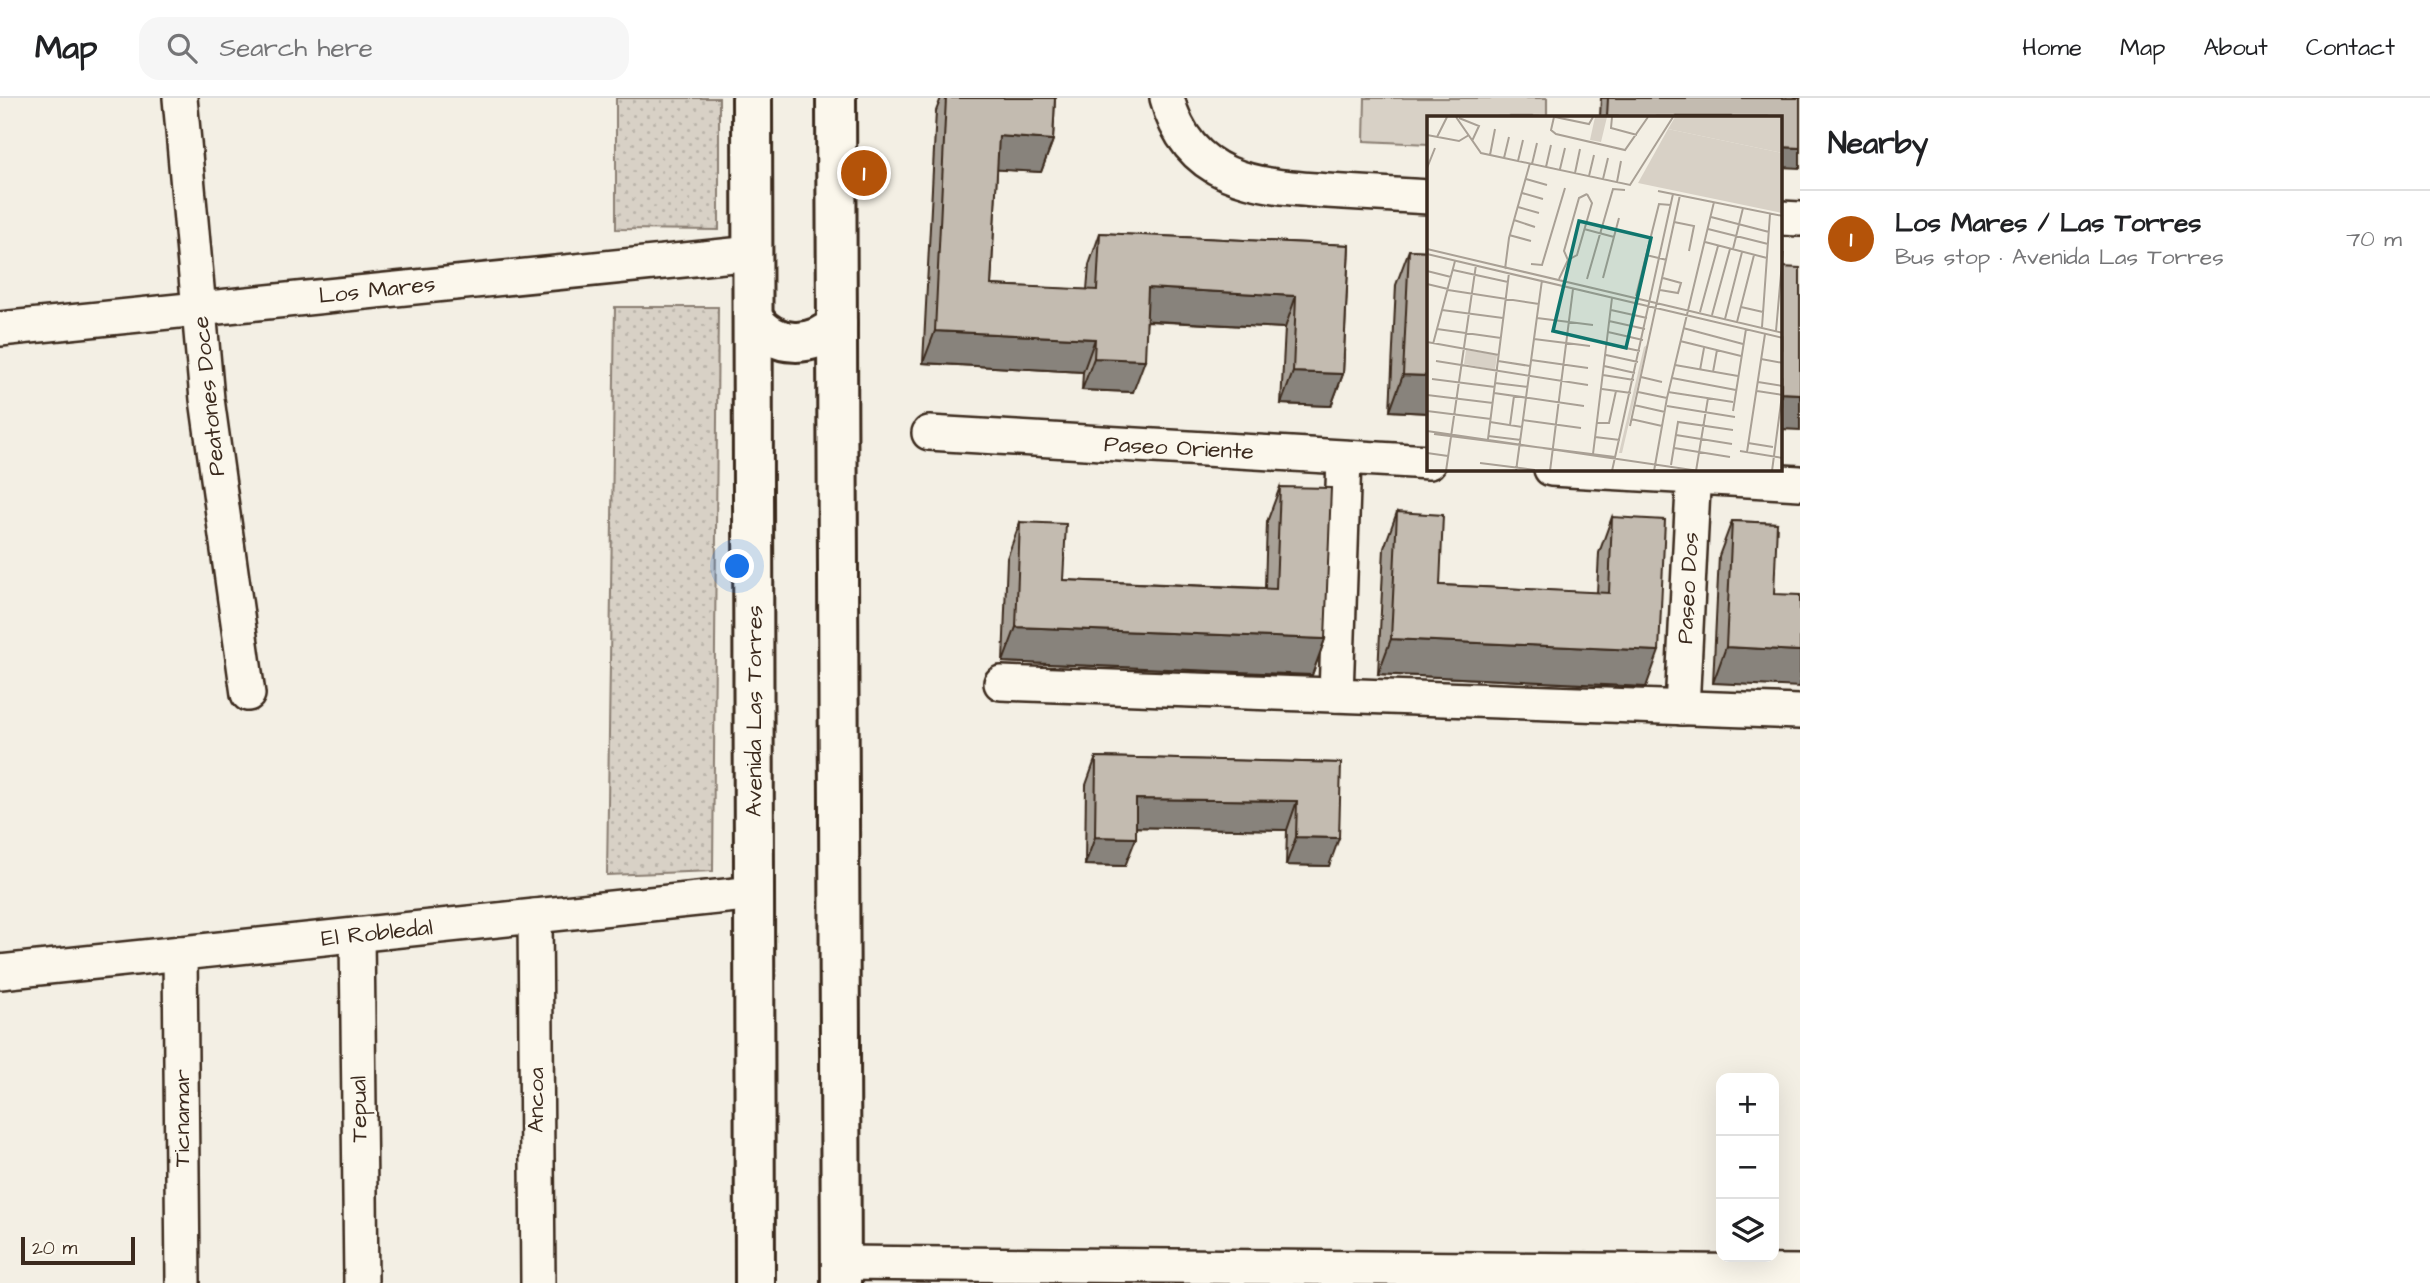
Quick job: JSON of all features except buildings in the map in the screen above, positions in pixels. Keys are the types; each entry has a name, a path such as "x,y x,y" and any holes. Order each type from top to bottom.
{"main road":[{"name":"Avenida Las Torres","path":"752,98 755,1283"},
{"path":"841,1273 837,324 842,104"},
{"path":"754,320 772,337 797,343 816,339 837,324"}],"street":[{"name":"Peatones Doce","path":"180,98 207,400 248,694"},
{"path":"1167,98 1179,132 1189,146 1216,168 1240,179 1266,187 1427,197"},
{"name":"Los Mares","path":"0,328 753,253"},
{"name":"Paseo Oriente","path":"929,433 1427,462"},
{"path":"1336,695 1344,458"},
{"path":"1622,471 1694,473 1800,483"},
{"name":"Paseo Dos","path":"1682,708 1694,473"},
{"path":"1001,683 1800,712"},
{"name":"El Robledal","path":"0,972 755,893"},
{"name":"Ancoa","path":"535,916 538,1283"},
{"name":"Tepual","path":"357,935 360,1283"},
{"name":"Ticnamar","path":"180,953 183,1283"},
{"path":"841,1273 1516,1277 1800,1272"}],"shaded area":[{"path":"616,98 719,98 719,230 616,229"},
{"path":"1365,98 1547,98 1547,116 1427,116 1427,144 1364,141"},
{"path":"615,307 718,307 713,871 607,875"}],"place":[{"name":"Los Mares / Las Torres","path":"864,173"}]}
